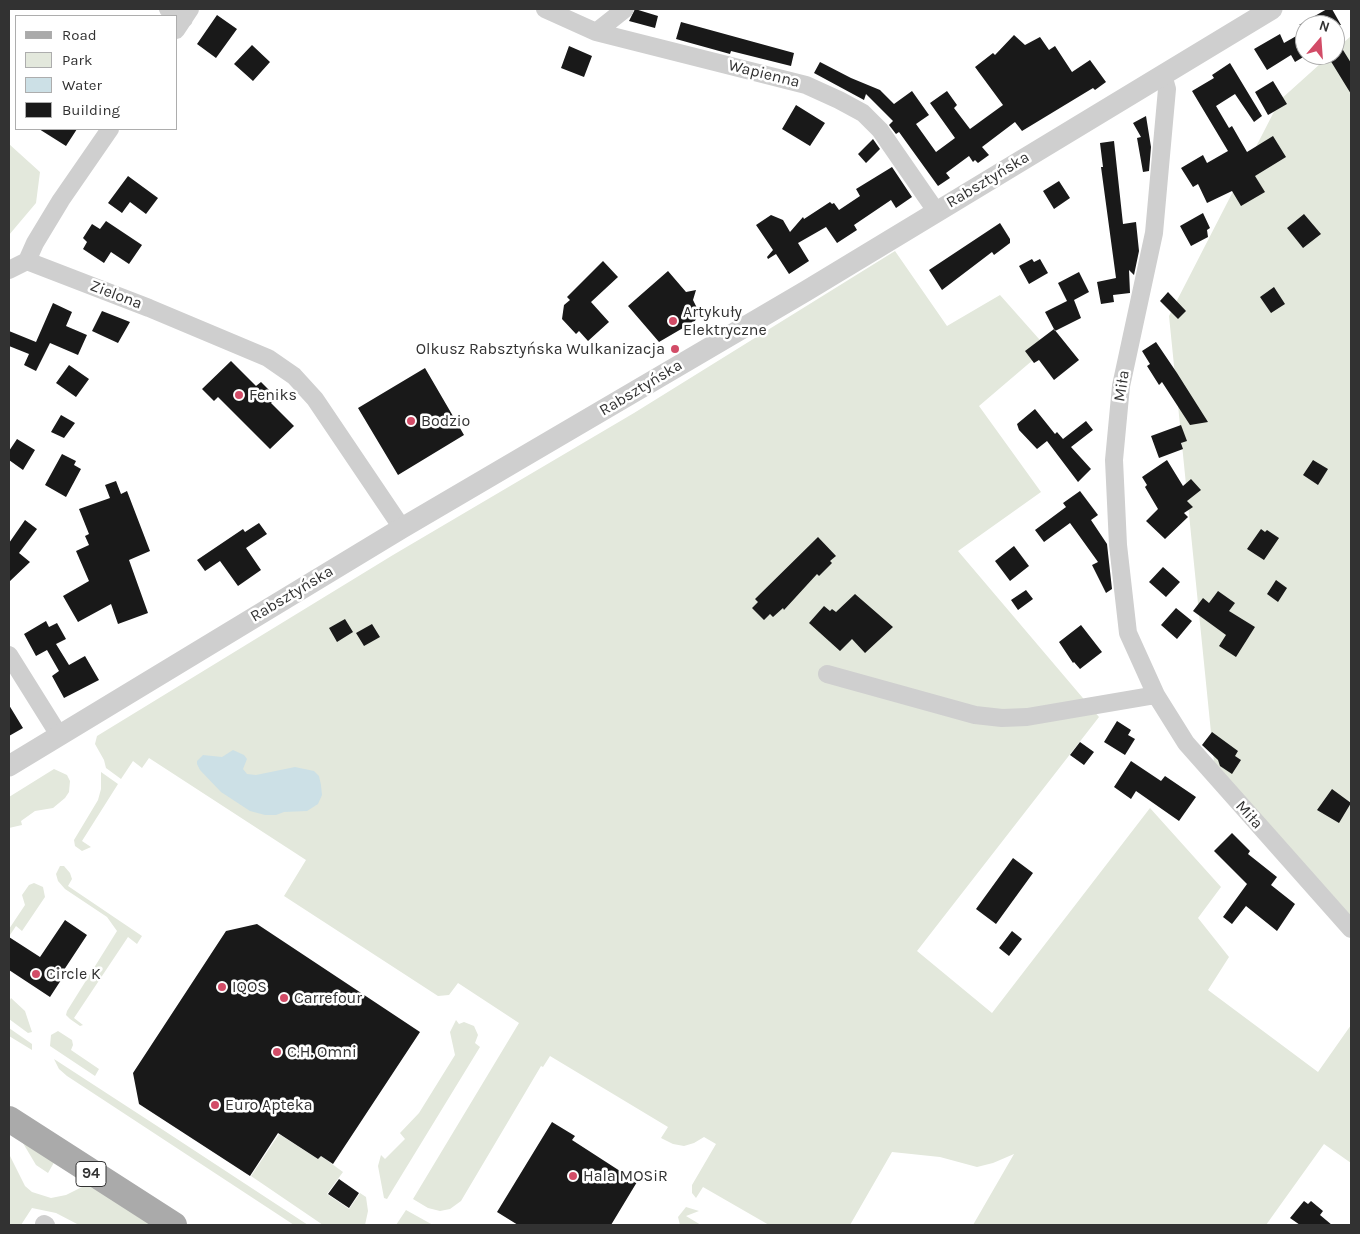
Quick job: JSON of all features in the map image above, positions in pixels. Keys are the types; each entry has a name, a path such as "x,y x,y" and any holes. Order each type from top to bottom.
{"main road":[{"name":"94","path":"9,1119 174,1225"}],"street":[{"name":"Wapienna","path":"545,9 596,32 806,85 839,100 863,113 880,130 936,212"},
{"path":"596,32 625,9"},
{"name":"Rabsztyńska","path":"9,766 402,528 936,212 1272,9"},
{"name":"Miła","path":"1163,75 1167,90 1154,233 1121,386 1114,460 1118,545 1128,633 1156,695 1186,743 1351,929"},
{"path":"9,270 28,261 35,243 61,200 109,130"},
{"name":"Zielona","path":"28,261 224,338 268,358 294,376 329,418 402,528"},
{"path":"9,655 59,734"},
{"path":"827,674 975,715 1002,718 1027,717 1156,695"}],"green space":[{"path":"1351,36 1351,921 1216,782 1169,316 1280,100 1319,65 1345,65 1345,41"},
{"path":"9,144 40,172 36,203 9,235"},
{"path":"895,251 947,326 1000,295 1047,348 979,406 1041,492 958,551 1099,717 917,951 992,1013 1150,808 1221,887 1198,918 1229,957 1208,990 1318,1072 1351,1025 1351,1163 1324,1144 1266,1225 973,1225 1014,1154 993,1163 977,1167 940,1157 892,1152 850,1225 769,1225 703,1187 696,1198 692,1193 692,1185 716,1144 704,1137 684,1146 673,1144 661,1138 668,1127 550,1056 543,1067 541,1066 461,1201 450,1209 440,1211 428,1208 413,1199 519,1023 458,983 449,995 438,996 284,896 306,860 149,758 142,768 133,761 121,779 106,768 104,760 95,744 97,736 393,555 634,413"},
{"path":"54,769 67,775 70,781 69,792 65,798 53,808 35,811 21,821 22,825 9,828 9,797"},
{"path":"101,772 118,784 82,841 91,847 82,851 75,846 74,840 98,800 101,789"},
{"path":"60,866 64,866 70,873 72,879 68,886 142,936 137,944 128,937 74,1018 83,1025 80,1026 66,1015 67,1011 117,931 107,917 65,889 58,881 56,874"},
{"path":"34,883 43,887 45,897 22,931 16,926 10,935 9,929 25,905 22,895 29,885"},
{"path":"11,998 25,1011 32,1032 28,1033 9,1019 9,1002"},
{"path":"456,1020 459,1024 464,1022 474,1026 478,1035 475,1043 480,1047 387,1199 384,1198 378,1166 381,1155 385,1159 405,1139 400,1133 419,1113 455,1055 450,1032"},
{"path":"9,1028 32,1044 32,1050 9,1036"},
{"path":"58,1031 72,1040 71,1050 99,1069 95,1076 50,1046 51,1035"},
{"path":"54,1059 308,1225 294,1225 67,1076 59,1069"},
{"path":"17,1133 56,1159 48,1173 36,1165"},
{"path":"279,1134 318,1159 321,1156 343,1172 327,1194 349,1209 360,1193 366,1197 368,1211 365,1225 323,1225 251,1176"},
{"path":"9,1154 25,1186 32,1192 51,1198 66,1195 90,1183 156,1225 79,1225 56,1213 32,1208 21,1225 9,1225"},
{"path":"686,1207 699,1211 686,1216 701,1225 680,1225 678,1217"},
{"path":"406,1210 433,1225 396,1225"}],"water":[{"path":"233,750 244,755 247,759 243,769 247,774 256,775 295,767 314,771 319,776 321,785 322,795 318,804 307,811 284,812 276,815 265,815 250,811 221,792 200,770 197,764 197,761 203,755 222,757"}],"building":[{"path":"635,9 658,16 655,28 629,21"},
{"path":"1327,9 1332,9 1335,15 1316,15"},
{"path":"217,15 237,29 216,58 197,44"},
{"path":"681,22 794,53 791,66 731,51 730,54 676,39"},
{"path":"1280,34 1284,43 1295,37 1295,62 1291,55 1267,70 1254,49"},
{"path":"1014,35 1025,45 1040,37 1049,50 1055,46 1072,72 1090,60 1106,82 1022,131 1015,122 982,147 989,155 978,163 975,160 973,162 969,156 946,173 950,178 938,186 899,132 896,134 889,125 893,121 866,94 864,100 814,73 820,62 880,90 894,104 912,91 929,115 916,124 936,152 955,138 930,103 947,91 957,105 954,108 970,129 1003,105 975,67 993,53 995,55"},
{"path":"252,45 270,62 253,81 234,64"},
{"path":"569,46 592,56 584,77 561,68"},
{"path":"1345,53 1351,63 1351,94 1333,65 1345,65"},
{"path":"1230,63 1262,116 1254,122 1235,94 1216,106 1229,128 1232,126 1247,152 1273,136 1286,157 1255,176 1265,192 1241,206 1232,191 1207,203 1198,184 1193,187 1181,168 1203,155 1207,163 1228,151 1192,91 1214,78 1212,75"},
{"path":"1273,81 1287,104 1268,115 1255,92"},
{"path":"796,105 825,123 810,146 782,129"},
{"path":"1146,116 1151,147 1149,171 1143,172 1137,138 1141,137 1133,123"},
{"path":"41,130 76,130 66,146"},
{"path":"873,139 880,149 866,163 858,154"},
{"path":"1114,141 1123,224 1136,222 1139,251 1134,275 1129,270 1130,293 1113,295 1114,302 1101,304 1097,282 1116,278 1101,167 1103,167 1100,143"},
{"path":"892,167 912,197 896,208 891,200 854,225 857,230 837,243 826,227 798,243 809,261 789,274 776,254 768,259 767,257 773,250 756,225 771,215 783,220 790,232 803,217 804,219 830,202 834,203 839,210 860,196 856,189"},
{"path":"128,176 158,198 146,214 130,202 122,213 108,203"},
{"path":"1059,181 1070,198 1054,209 1043,191"},
{"path":"1203,213 1210,228 1207,230 1208,237 1191,246 1180,226"},
{"path":"1304,214 1321,234 1303,248 1287,228"},
{"path":"106,221 142,245 129,264 111,252 104,263 83,249 87,242 83,238 92,224 100,229"},
{"path":"1000,223 1010,239 1010,243 994,255 992,252 942,290 929,270"},
{"path":"1032,259 1034,262 1040,259 1048,273 1029,284 1019,266"},
{"path":"603,261 618,277 591,302 609,322 588,341 579,331 576,334 562,319 564,305 570,300 567,297"},
{"path":"668,271 686,292 696,290 693,300 699,312 695,321 659,342 628,306"},
{"path":"1079,272 1089,292 1074,300 1081,318 1055,331 1045,312 1067,301 1058,283"},
{"path":"1274,287 1285,304 1271,313 1260,297"},
{"path":"1168,292 1186,311 1178,319 1160,301"},
{"path":"53,303 72,312 66,326 87,335 78,355 50,343 36,371 24,365 29,354 9,346 9,331 36,342"},
{"path":"102,311 130,322 118,343 92,331"},
{"path":"1054,329 1079,360 1054,380 1039,360 1034,363 1025,351"},
{"path":"1156,342 1208,422 1190,425 1162,382 1159,385 1147,366 1150,364 1142,351"},
{"path":"231,361 256,386 261,382 277,398 271,403 294,426 270,449 218,397 214,401 202,389"},
{"path":"69,365 89,379 76,397 56,383"},
{"name":"Bodzio","path":"425,368 464,435 398,475 358,408"},
{"path":"1035,409 1055,434 1057,432 1063,439 1086,421 1093,430 1071,447 1091,469 1078,482 1047,441 1037,449 1019,430 1017,424"},
{"path":"61,415 75,423 64,438 51,432"},
{"path":"1181,425 1187,441 1181,443 1183,449 1159,458 1151,436"},
{"path":"17,439 35,450 23,470 9,460 9,451"},
{"path":"62,454 76,461 74,465 81,469 66,497 45,485"},
{"path":"1167,460 1183,486 1191,479 1201,490 1187,501 1193,507 1184,513 1188,517 1165,539 1146,521 1158,509 1145,487 1147,485 1142,477"},
{"path":"1313,460 1328,469 1318,485 1303,475"},
{"path":"116,481 121,494 127,491 150,551 129,560 148,613 118,624 111,604 78,622 63,596 89,581 76,551 89,545 85,536 89,534 79,509 110,498 105,485"},
{"path":"1080,491 1098,515 1091,520 1107,544 1112,589 1106,593 1092,565 1098,562 1070,523 1044,542 1035,530 1066,507 1063,503"},
{"path":"25,520 37,529 19,553 30,562 9,582 9,543"},
{"path":"259,523 267,534 246,548 261,570 238,586 220,561 205,571 197,560 243,529 245,532"},
{"path":"1261,529 1265,532 1267,530 1279,538 1264,560 1247,549"},
{"path":"818,537 836,556 830,561 832,563 819,576 817,574 784,610 783,608 773,617 770,614 764,620 752,608 758,602 755,599"},
{"path":"1014,546 1029,566 1010,581 995,561"},
{"path":"1163,567 1180,582 1166,597 1149,582"},
{"path":"1276,580 1287,588 1278,602 1267,594"},
{"path":"1026,590 1033,599 1018,610 1011,600"},
{"path":"1218,591 1235,603 1229,611 1255,627 1236,657 1219,646 1226,635 1193,611 1203,598 1209,603"},
{"path":"855,594 893,627 865,653 852,639 840,651 809,623 824,606 830,611 832,609 836,612"},
{"path":"1176,608 1192,621 1177,639 1161,625"},
{"path":"345,619 353,632 337,642 329,628"},
{"path":"46,621 49,627 57,623 66,639 56,644 69,665 85,656 99,680 64,698 52,676 59,671 47,650 36,656 24,634"},
{"path":"372,624 380,637 364,646 356,633"},
{"path":"1081,625 1102,652 1080,669 1073,663 1059,642"},
{"path":"9,705 23,728 9,736"},
{"path":"1117,721 1131,730 1128,735 1135,739 1125,755 1104,742"},
{"path":"1212,732 1238,751 1235,756 1241,760 1232,774 1220,766 1218,760 1202,745"},
{"path":"1080,742 1094,752 1084,765 1070,755"},
{"path":"1131,761 1161,781 1165,776 1196,797 1179,821 1136,791 1131,799 1114,787"},
{"path":"1332,789 1351,803 1339,823 1317,810"},
{"path":"1232,833 1250,851 1248,854 1277,877 1271,885 1295,904 1277,931 1246,906 1232,924 1223,917 1247,884 1214,851"},
{"path":"1013,858 1033,873 996,924 976,909"},
{"path":"65,920 87,935 60,976 63,977 50,997 9,970 9,937 40,957"},
{"name":"C.H. Omni","path":"257,924 420,1032 333,1164 321,1156 318,1159 278,1133 250,1176 139,1104 133,1073 226,931"},
{"path":"1012,931 1022,939 1009,956 999,948"},
{"name":"Hala MOSiR","path":"552,1122 575,1136 572,1140 637,1182 611,1225 518,1225 497,1212"},
{"path":"339,1179 359,1193 349,1208 328,1194"},
{"path":"1304,1201 1308,1204 1311,1201 1323,1211 1320,1215 1332,1225 1300,1225 1290,1218"}],"place":[{"name":"Artykuły Elektryczne","path":"673,321"},
{"name":"Olkusz Rabsztyńska Wulkanizacja","path":"675,349"},
{"name":"Feniks","path":"239,395"},
{"name":"Bodzio","path":"411,421"},
{"name":"Circle K","path":"36,974"},
{"name":"IQOS","path":"222,987"},
{"name":"Carrefour","path":"284,998"},
{"name":"C.H. Omni","path":"277,1052"},
{"name":"Euro Apteka","path":"215,1105"},
{"name":"Hala MOSiR","path":"573,1176"}]}
